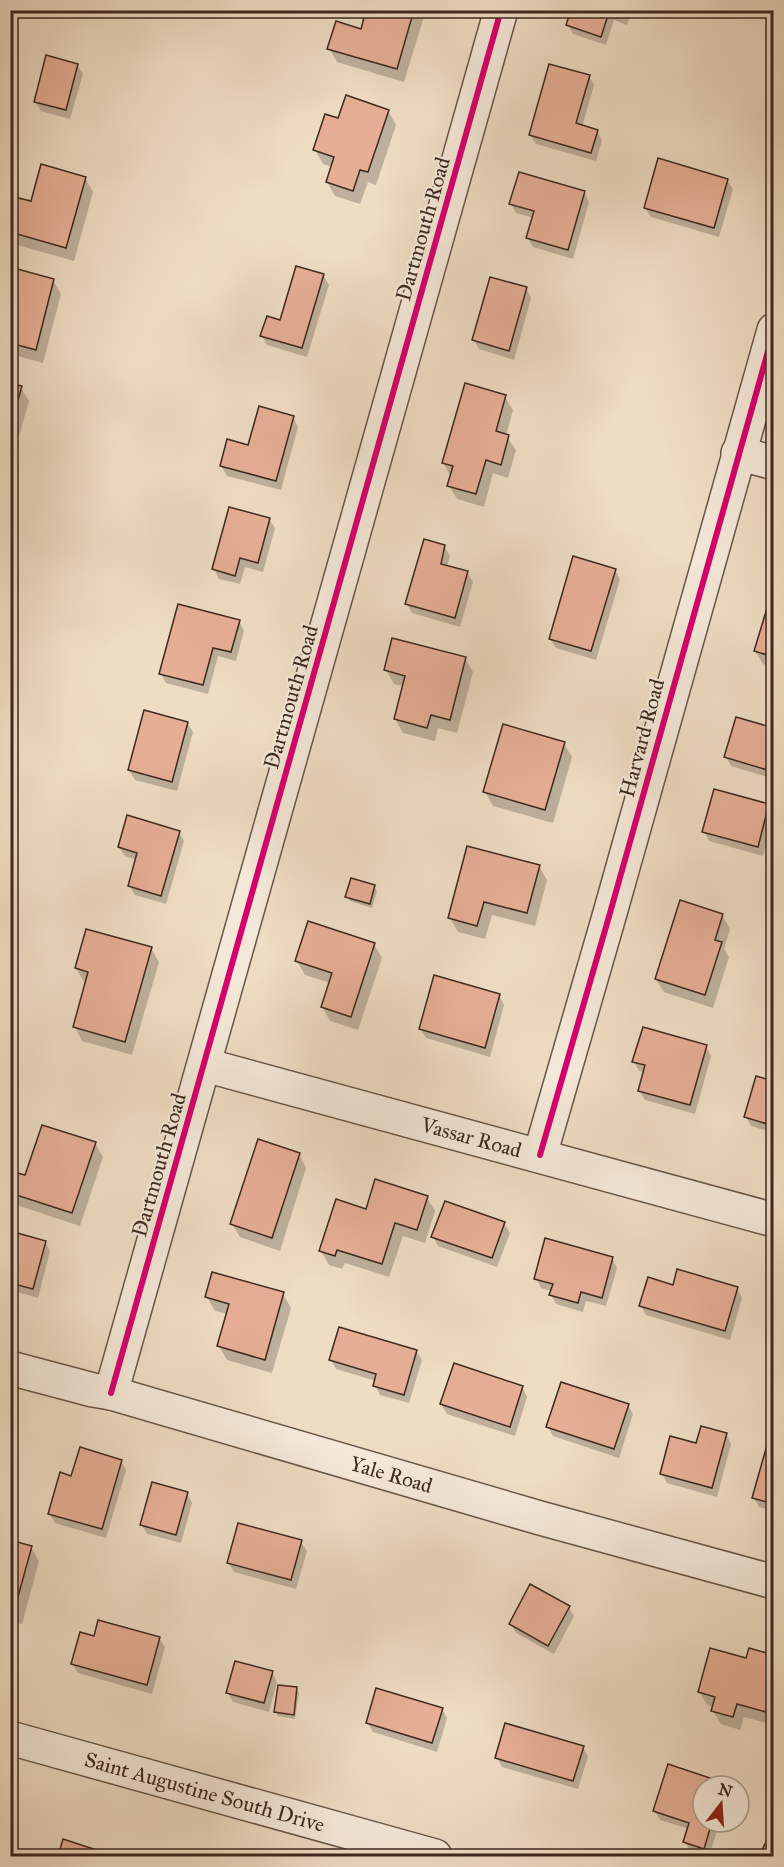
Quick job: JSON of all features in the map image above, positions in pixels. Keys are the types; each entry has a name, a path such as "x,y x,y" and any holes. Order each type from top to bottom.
{"street":[{"name":"Dartmouth Road","path":"111,1393 501,10"},
{"name":"Harvard Road","path":"540,1155 774,330"},
{"path":"738,453 774,464"},
{"name":"Vassar Road","path":"205,1065 774,1220"},
{"name":"Yale Road","path":"10,1368 111,1393 528,1515 774,1582"},
{"name":"Saint Augustine South Drive","path":"11,1741 435,1857"}],"building":[{"path":"366,10 414,10 397,69 327,49 336,21 361,29"},
{"path":"571,10 624,10 622,16 609,12 601,37 566,25"},
{"path":"46,55 78,64 66,110 34,102"},
{"path":"549,64 590,75 576,123 598,130 591,153 529,135"},
{"path":"346,95 389,110 368,172 360,170 353,191 326,182 334,157 313,150 325,114 338,118"},
{"path":"658,158 728,179 714,228 644,208"},
{"path":"41,164 86,177 66,248 10,232 10,196 31,201"},
{"path":"519,172 585,191 568,250 526,238 534,211 509,204"},
{"path":"296,266 324,274 302,348 260,336 267,316 280,320"},
{"path":"10,267 54,279 36,350 10,343"},
{"path":"490,277 527,287 509,351 472,340"},
{"path":"10,383 22,386 10,427"},
{"path":"465,383 506,395 496,431 509,435 501,465 486,460 476,494 447,486 453,466 442,463"},
{"path":"259,406 294,416 276,481 220,466 227,439 248,445"},
{"path":"229,507 270,518 258,563 240,558 235,576 212,569"},
{"path":"424,539 445,545 441,564 468,571 455,618 405,604"},
{"path":"573,556 616,569 591,651 549,639"},
{"path":"771,595 774,596 774,657 754,651"},
{"path":"178,604 240,620 231,652 213,648 203,685 159,674"},
{"path":"392,638 466,657 450,720 431,715 427,728 394,719 405,676 384,670"},
{"path":"144,710 188,722 172,782 128,770"},
{"path":"736,717 774,728 774,772 724,757"},
{"path":"503,724 565,742 545,810 483,792"},
{"path":"714,789 769,804 758,847 702,832"},
{"path":"127,815 180,831 161,896 128,886 137,853 118,847"},
{"path":"467,846 540,865 527,913 484,902 477,926 448,918"},
{"path":"351,878 375,885 370,904 345,897"},
{"path":"680,900 723,914 715,940 722,942 705,995 655,979"},
{"path":"308,921 375,943 351,1017 321,1007 332,973 295,961"},
{"path":"86,929 152,947 125,1042 73,1027 88,972 75,968"},
{"path":"434,975 500,994 485,1048 419,1029"},
{"path":"643,1027 707,1045 690,1105 638,1091 645,1065 632,1062"},
{"path":"756,1076 774,1081 774,1126 744,1117"},
{"path":"42,1125 96,1142 72,1213 10,1193 10,1171 25,1175"},
{"path":"258,1139 300,1153 272,1238 230,1224"},
{"path":"375,1179 428,1196 417,1230 395,1223 382,1264 337,1250 335,1256 319,1251 336,1199 366,1209"},
{"path":"445,1201 505,1222 492,1258 431,1237"},
{"path":"10,1231 46,1241 33,1289 10,1283"},
{"path":"545,1238 613,1257 602,1298 581,1292 578,1303 549,1295 553,1284 534,1279"},
{"path":"677,1269 738,1287 725,1331 639,1306 648,1277 673,1285"},
{"path":"212,1272 284,1292 265,1360 217,1346 229,1304 205,1297"},
{"path":"339,1327 417,1350 404,1395 373,1386 376,1374 329,1360"},
{"path":"454,1363 523,1386 510,1427 440,1404"},
{"path":"561,1382 629,1404 614,1449 546,1427"},
{"path":"701,1426 727,1433 712,1488 660,1474 670,1436 696,1443"},
{"path":"767,1445 774,1447 774,1504 752,1498"},
{"path":"80,1447 122,1460 102,1529 48,1514 60,1472 71,1476"},
{"path":"152,1482 188,1492 176,1535 140,1525"},
{"path":"238,1523 302,1540 291,1580 227,1563"},
{"path":"10,1540 32,1546 14,1611 10,1610"},
{"path":"530,1584 570,1606 548,1646 509,1624"},
{"path":"98,1620 160,1637 147,1685 71,1664 80,1632 94,1636"},
{"path":"710,1648 746,1658 749,1648 774,1655 774,1684 766,1712 737,1704 733,1717 711,1711 715,1697 698,1692"},
{"path":"235,1661 273,1671 264,1703 226,1693"},
{"path":"278,1685 297,1687 294,1715 274,1712"},
{"path":"376,1688 443,1708 432,1743 366,1723"},
{"path":"505,1723 584,1746 573,1781 495,1758"},
{"path":"668,1764 698,1774 691,1774 691,1834 708,1834 704,1849 683,1842 689,1823 653,1811"},
{"path":"772,1830 774,1856 759,1856"},
{"path":"63,1839 115,1856 58,1856"}],"cycle path":[{"path":"111,1393 501,10"},
{"path":"540,1155 774,330"}]}
